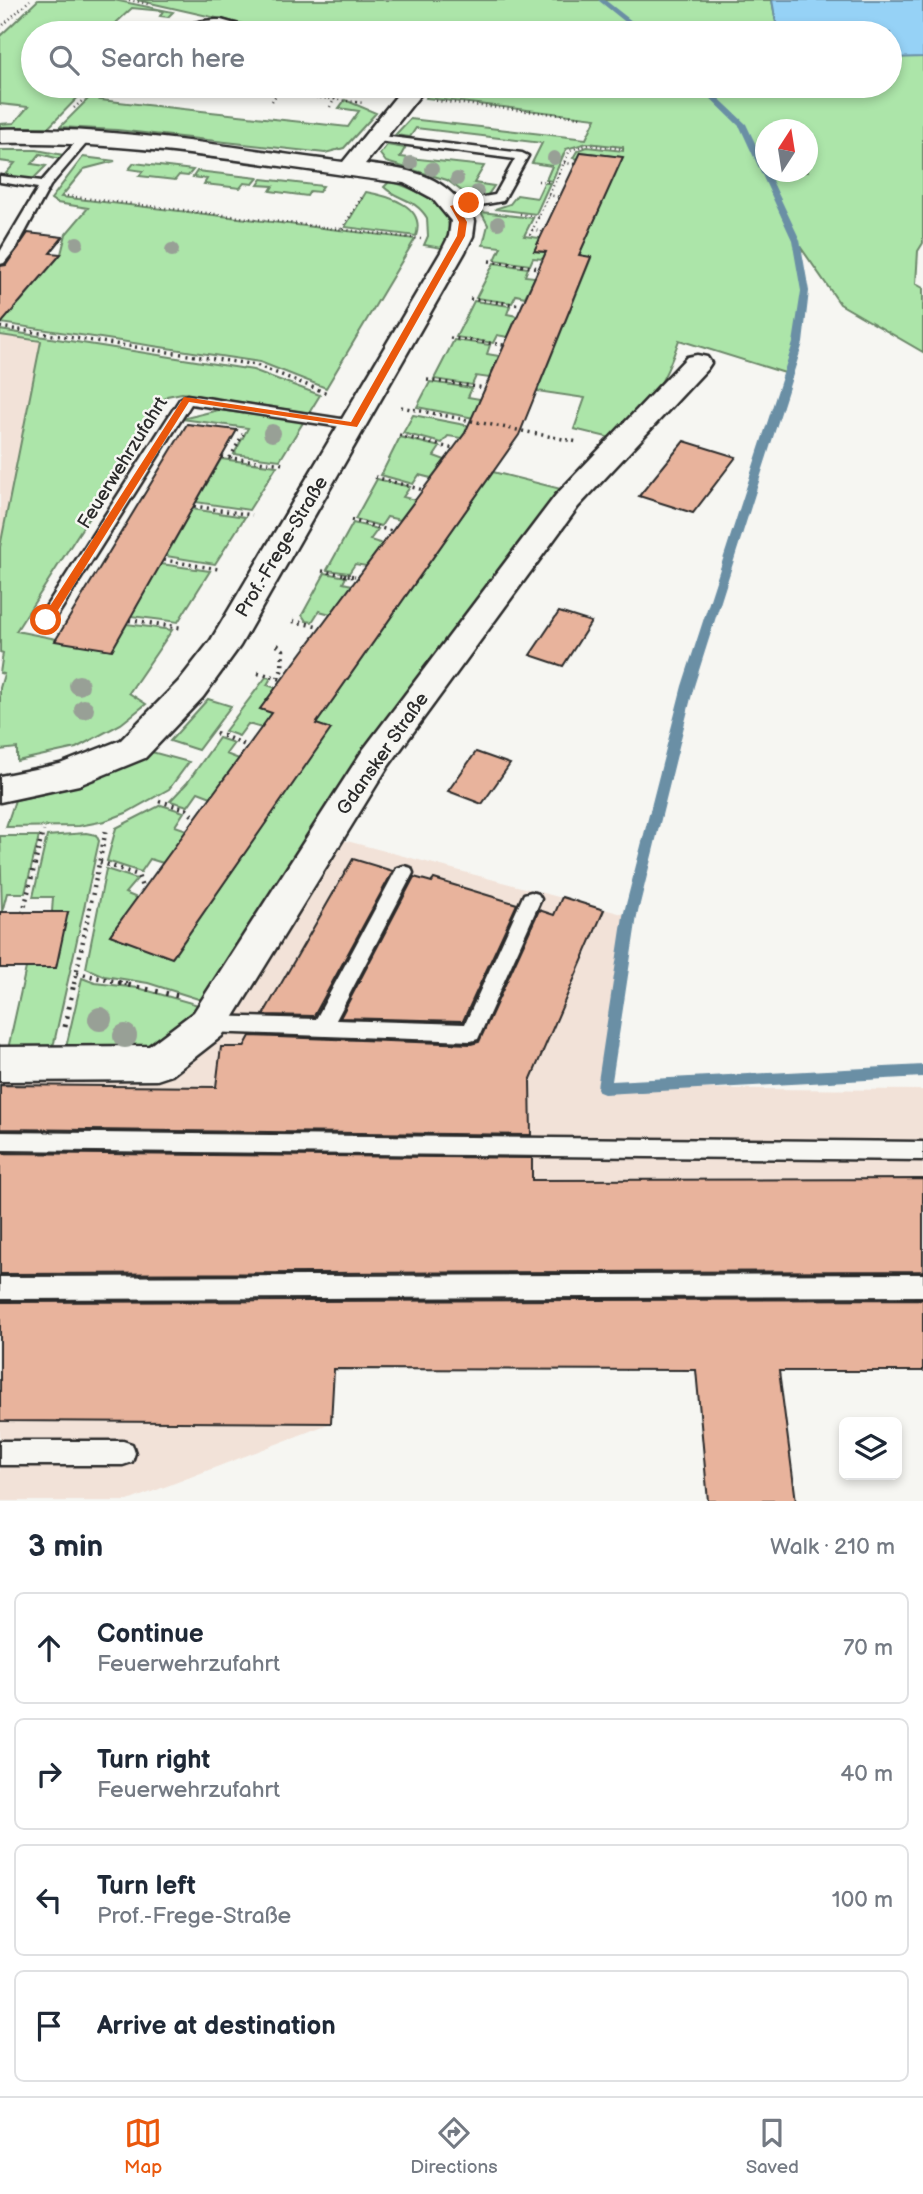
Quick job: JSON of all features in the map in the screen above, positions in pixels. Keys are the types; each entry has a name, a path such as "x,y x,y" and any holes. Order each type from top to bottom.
{"street":[{"path":"358,179 374,138 407,98"},
{"path":"0,136 134,141 358,179 408,177 434,187 448,197 453,206"},
{"name":"Prof.-Frege-Straße","path":"0,789 66,776 133,749 191,689 224,646 461,236 463,222 453,206"},
{"name":"Gdansker Straße","path":"0,1064 157,1063 213,1016 375,759 568,501 697,363"}],"lane":[{"path":"0,260 11,247 45,185 85,138"},
{"path":"374,138 522,156 499,198 453,206"},
{"path":"0,179 45,185"},
{"name":"Feuerwehrzufahrt","path":"46,620 187,399 360,414"},
{"path":"322,1028 404,873"},
{"path":"213,1016 322,1028 471,1033 531,899"},
{"path":"0,1141 923,1151"},
{"path":"0,1288 923,1285"},
{"path":"0,1453 123,1453"}],"path":[{"path":"0,28 30,0"},
{"path":"129,0 148,4"},
{"path":"330,107 335,98 374,106"},
{"path":"434,101 581,117"},
{"path":"530,235 570,150 588,145 624,149"},
{"path":"564,163 575,164"},
{"path":"342,229 358,179"},
{"path":"71,187 64,195 421,239"},
{"path":"548,195 560,197"},
{"path":"532,230 543,231"},
{"path":"489,261 539,268"},
{"path":"470,299 522,305"},
{"path":"0,327 256,365 328,393 360,414 563,439"},
{"path":"450,338 504,345"},
{"path":"428,380 485,388"},
{"path":"399,435 454,449"},
{"path":"222,457 284,464"},
{"path":"375,477 423,489"},
{"path":"194,506 252,515"},
{"path":"351,520 392,531"},
{"path":"163,561 218,569"},
{"path":"322,571 359,577"},
{"path":"129,620 182,628"},
{"path":"293,621 321,627"},
{"path":"258,673 280,678 283,650 277,645"},
{"path":"216,733 248,746"},
{"path":"159,801 186,809 195,818"},
{"path":"57,1063 106,830"},
{"path":"23,913 43,831"},
{"path":"100,862 138,875 143,890"},
{"path":"77,973 153,989 213,1016"}],"shaded area":[{"path":"0,335 41,341 0,547"},
{"path":"328,836 630,916 604,1088 923,1090 923,1371 335,1369 331,1423 128,1501 0,1501 0,1064 157,1063"}],"green space":[{"path":"38,0 114,0 173,12 168,17 160,16 163,11 132,8 118,21 21,21 21,98 77,98 49,127 0,127 0,124 14,123 28,107 0,104 0,36"},
{"path":"137,0 772,0 776,21 230,21"},
{"path":"902,56 923,57 923,243 918,251 916,284 923,288 923,352 840,304 797,242 805,291 798,343 788,374 679,340 668,370 655,394 619,440 574,429 585,398 537,391 591,258 579,255 622,157 582,152 578,159 573,158 577,151 587,147 623,151 623,147 587,143 566,149 552,181 546,180 552,166 532,163 542,143 416,128 410,137 395,135 410,119 586,139 596,118 426,98 902,98"},
{"path":"89,98 348,127 359,111 339,108 345,100 376,113 344,148 325,153 117,130 60,127"},
{"path":"387,145 405,148 400,157 484,166 474,183 494,186 487,196 472,199 447,180 386,162 380,154"},
{"path":"0,150 37,150 63,155 60,159 40,154 32,164 46,166 32,180 3,177 15,163 0,161"},
{"path":"83,157 115,161 84,169 61,197 415,239 326,388 260,362 0,323 0,300 20,302 61,254 66,234 88,208 57,203 51,199"},
{"path":"134,163 193,170 188,176 179,175 175,180 139,176 143,171 129,169"},
{"path":"197,171 258,178 253,184 244,183 240,188 204,184 207,179 193,177"},
{"path":"262,179 323,186 319,192 310,191 307,196 270,191 273,186 258,185"},
{"path":"390,181 426,196 444,212 448,222 448,234 442,248 424,245 428,236 427,218 412,203 384,187"},
{"path":"544,183 550,183 536,214 495,209 510,204 517,195 537,198"},
{"path":"366,192 395,200 411,210 418,226 416,236 345,227"},
{"path":"481,212 533,218 524,236 540,238 535,251 546,252 543,259 533,258 530,265 495,260 501,247 483,245 488,225"},
{"path":"494,263 528,268 525,276 535,277 525,297 516,295 512,303 476,298"},
{"path":"474,301 510,306 507,314 517,316 508,337 497,335 493,343 456,337"},
{"path":"0,330 253,370 320,395 309,413 182,393 167,396 16,631 112,650 127,624 172,630 129,693 146,704 121,724 76,748 17,761 17,748 0,750 0,688 4,674 0,673 3,653 0,652 0,547 41,341 0,335"},
{"path":"454,340 490,345 487,354 499,356 489,378 476,376 472,385 434,379"},
{"path":"430,382 472,388 468,397 480,399 474,418 417,407"},
{"path":"218,410 304,421 280,460 234,454 248,428 182,419"},
{"path":"413,415 470,426 461,438 448,436 442,443 403,433"},
{"path":"400,437 440,447 434,456 445,460 431,478 419,475 413,484 381,475"},
{"path":"221,459 277,466 249,510 196,502"},
{"path":"493,472 561,489 422,685 211,1003 148,983 104,976 86,968 106,869 137,879 125,893 137,898 110,935 173,957 330,729 316,724"},
{"path":"377,479 410,487 403,497 415,500 400,520 387,517 381,526 355,519"},
{"path":"192,509 245,517 215,564 166,556"},
{"path":"353,523 378,529 370,540 383,544 366,566 355,564 349,573 327,570"},
{"path":"161,564 210,571 178,622 131,616"},
{"path":"325,573 346,577 343,583 352,585 331,614 319,611 312,622 306,621 302,615"},
{"path":"266,677 271,678 267,685 276,688 260,709 272,713 262,728 248,724 239,736 225,731"},
{"path":"208,699 231,706 198,750 170,741"},
{"path":"219,738 234,743 226,754 239,759 211,797 198,792 188,806 170,801 187,783"},
{"path":"148,751 189,762 169,789 126,813 105,821 79,826 6,827 15,800 84,782 117,769"},
{"path":"161,805 184,812 175,826 187,830 163,863 150,859 141,872 107,861 116,828"},
{"path":"86,833 96,835 99,841 54,1043 48,1048 8,1049 26,968 68,912 52,912 53,897 33,897 47,836"},
{"path":"0,836 39,836 25,893 7,893 2,912"},
{"path":"82,978 95,983 138,988 209,1008 177,1044 64,1056"}],"water":[{"path":"772,0 923,0 923,57 902,58 902,21 776,21"}],"building":[{"path":"581,152 623,157 579,255 591,257 519,435 316,724 331,729 172,958 110,935 272,713 260,709 465,433 546,252 534,251"},
{"path":"28,233 63,237 50,253 61,254 0,325 0,266 6,265"},
{"path":"187,424 237,430 112,650 55,641"},
{"path":"684,441 736,457 693,513 639,496"},
{"path":"559,612 591,622 563,666 530,655"},
{"path":"476,752 510,764 482,804 448,791"},
{"path":"353,859 393,871 314,1016 263,1015"},
{"path":"414,877 432,882 434,879 517,904 463,1021 340,1018"},
{"path":"562,897 604,910 530,1081 531,1135 0,1129 0,1085 216,1087 221,1047 244,1047 250,1036 471,1044 479,1042 539,910 554,915"},
{"path":"0,912 68,912 56,968 0,968"},
{"path":"0,1153 532,1158 532,1180 923,1179 923,1271 0,1274"},
{"path":"923,1299 923,1371 779,1371 796,1501 708,1501 696,1370 334,1369 331,1423 0,1421 0,1302"}],"waterway":[{"path":"601,0 628,21"},
{"path":"714,98 743,126 796,240 805,291 798,343 688,686 630,916 604,1088 923,1071"}],"route":[{"path":"46,620 187,399 354,425 461,236 463,222 453,206 469,203"}]}
